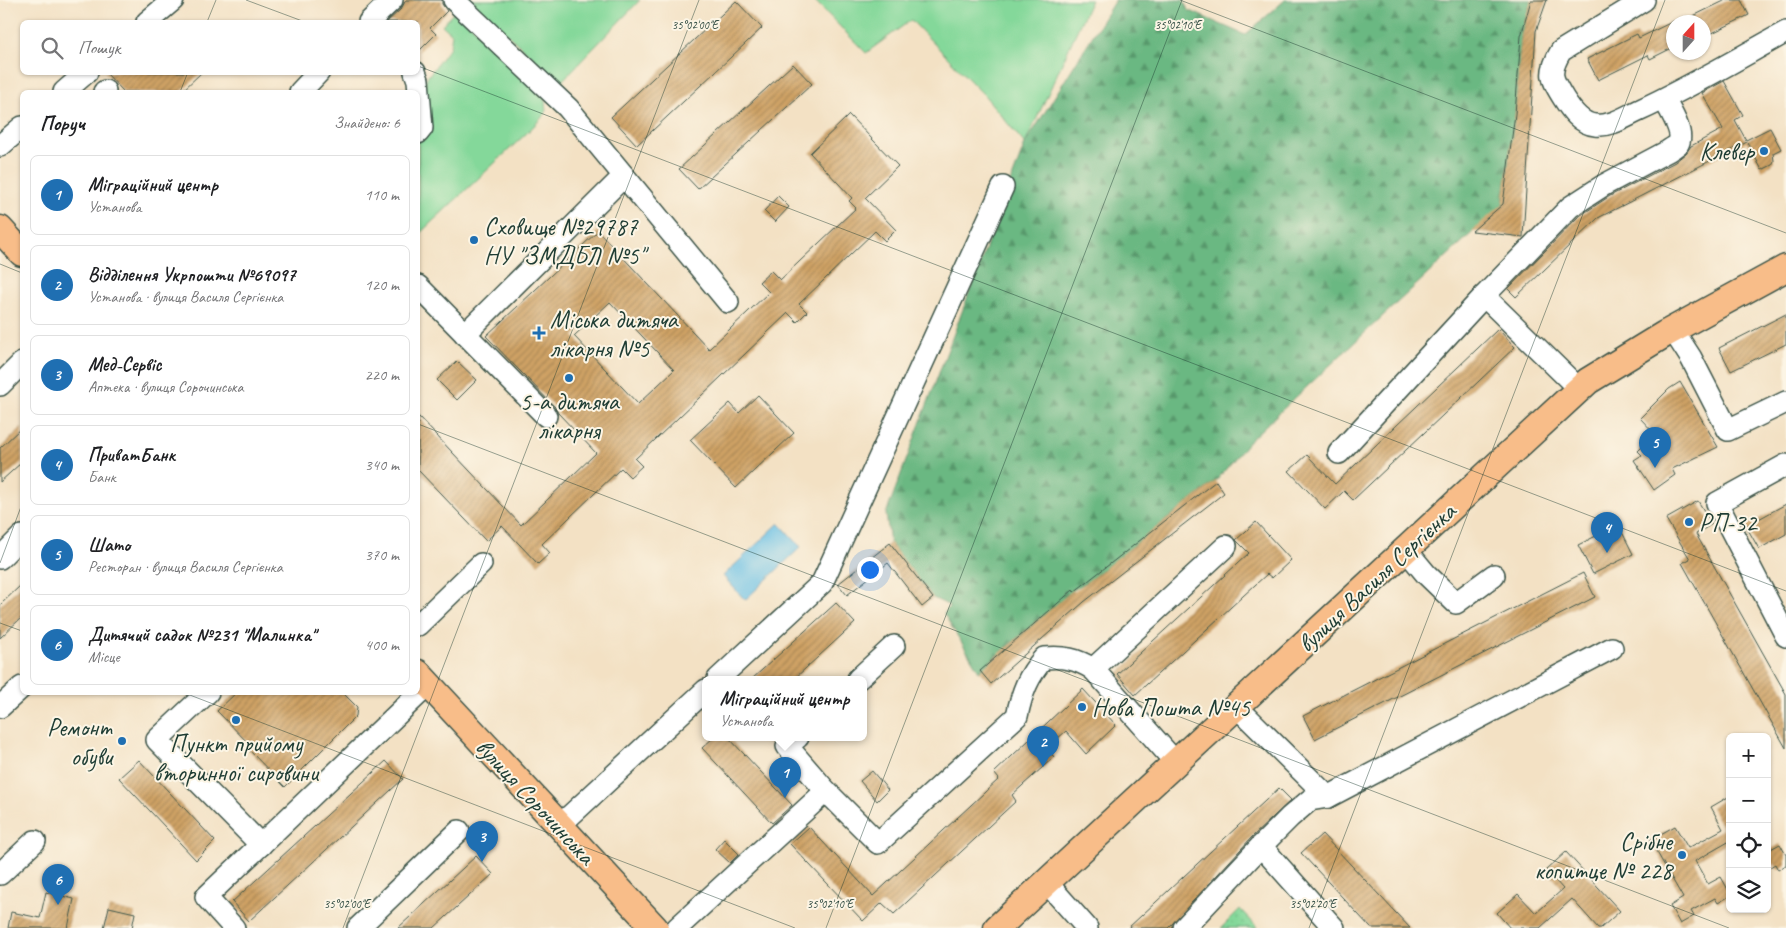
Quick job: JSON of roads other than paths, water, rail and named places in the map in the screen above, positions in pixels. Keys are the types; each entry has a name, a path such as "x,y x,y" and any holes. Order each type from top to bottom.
{"main road":[{"path":"0,229 20,251"},
{"name":"вулиця Василя Сергієнка","path":"997,928 1588,381 1673,330 1786,268"},
{"name":"вулиця Сорочинська","path":"423,679 655,928"}],"street":[{"path":"149,20 173,0"},
{"path":"371,20 392,0"},
{"path":"454,0 568,108 728,302"},
{"path":"1644,0 1561,51 1551,71 1556,86 1567,104 1581,120 1594,125 1611,123 1664,99 1786,32"},
{"path":"66,90 84,75"},
{"path":"302,90 316,75"},
{"path":"416,75 419,90"},
{"path":"1339,453 1484,296 1570,207 1589,194 1678,144 1680,136 1678,128 1664,99"},
{"path":"420,104 422,128 420,130"},
{"path":"0,146 20,129"},
{"path":"465,334 624,176"},
{"path":"721,676 822,583 1002,187"},
{"path":"420,288 546,416"},
{"path":"1484,296 1579,389"},
{"path":"1673,330 1691,358 1728,430 1786,402"},
{"path":"0,385 20,364"},
{"path":"1786,465 1717,503 1781,615 1786,636"},
{"path":"0,558 20,538"},
{"path":"1092,670 1226,546"},
{"path":"1406,550 1426,574 1456,603 1494,575"},
{"path":"420,623 481,564"},
{"path":"861,676 894,646"},
{"path":"1184,928 1261,846 1310,800 1328,797 1612,648"},
{"path":"793,741 787,746 826,791 878,843 1017,716 1032,671 1044,658 1069,658 1082,662 1092,670 1176,763"},
{"path":"0,707 20,689"},
{"path":"559,826 702,694"},
{"path":"205,695 157,740 261,844"},
{"path":"234,928 206,897 261,844 407,695"},
{"path":"1237,707 1328,797"},
{"path":"677,928 826,791"},
{"path":"358,928 459,831"},
{"path":"0,874 35,840"},
{"path":"1261,846 1334,928"},
{"path":"1047,883 1087,928"}],"water":[{"path":"779,523 801,547 745,600 723,576"}],"place":[{"name":"Клевер","path":"1764,151"},
{"name":"Сховище №29787 НУ \"ЗМДБЛ №5\"","path":"474,240"},
{"name":"Міська дитяча лікарня №5","path":"539,333"},
{"name":"5-а дитяча лікарня","path":"569,378"},
{"name":"Шато","path":"1655,468"},
{"name":"РП-32","path":"1689,522"},
{"name":"ПриватБанк","path":"1607,553"},
{"name":"Нова Пошта №45","path":"1082,707"},
{"name":"Пункт прийому вторинної сировини","path":"236,720"},
{"name":"Ремонт обуви","path":"122,741"},
{"name":"Відділення Укрпошти №69097","path":"1043,767"},
{"name":"Міграційний центр","path":"785,798"},
{"name":"Срібне копитце № 228","path":"1682,855"},
{"name":"Мед-Сервіс","path":"482,862"},
{"name":"Дитячий садок №231 \"Малинка\"","path":"58,905"}]}
